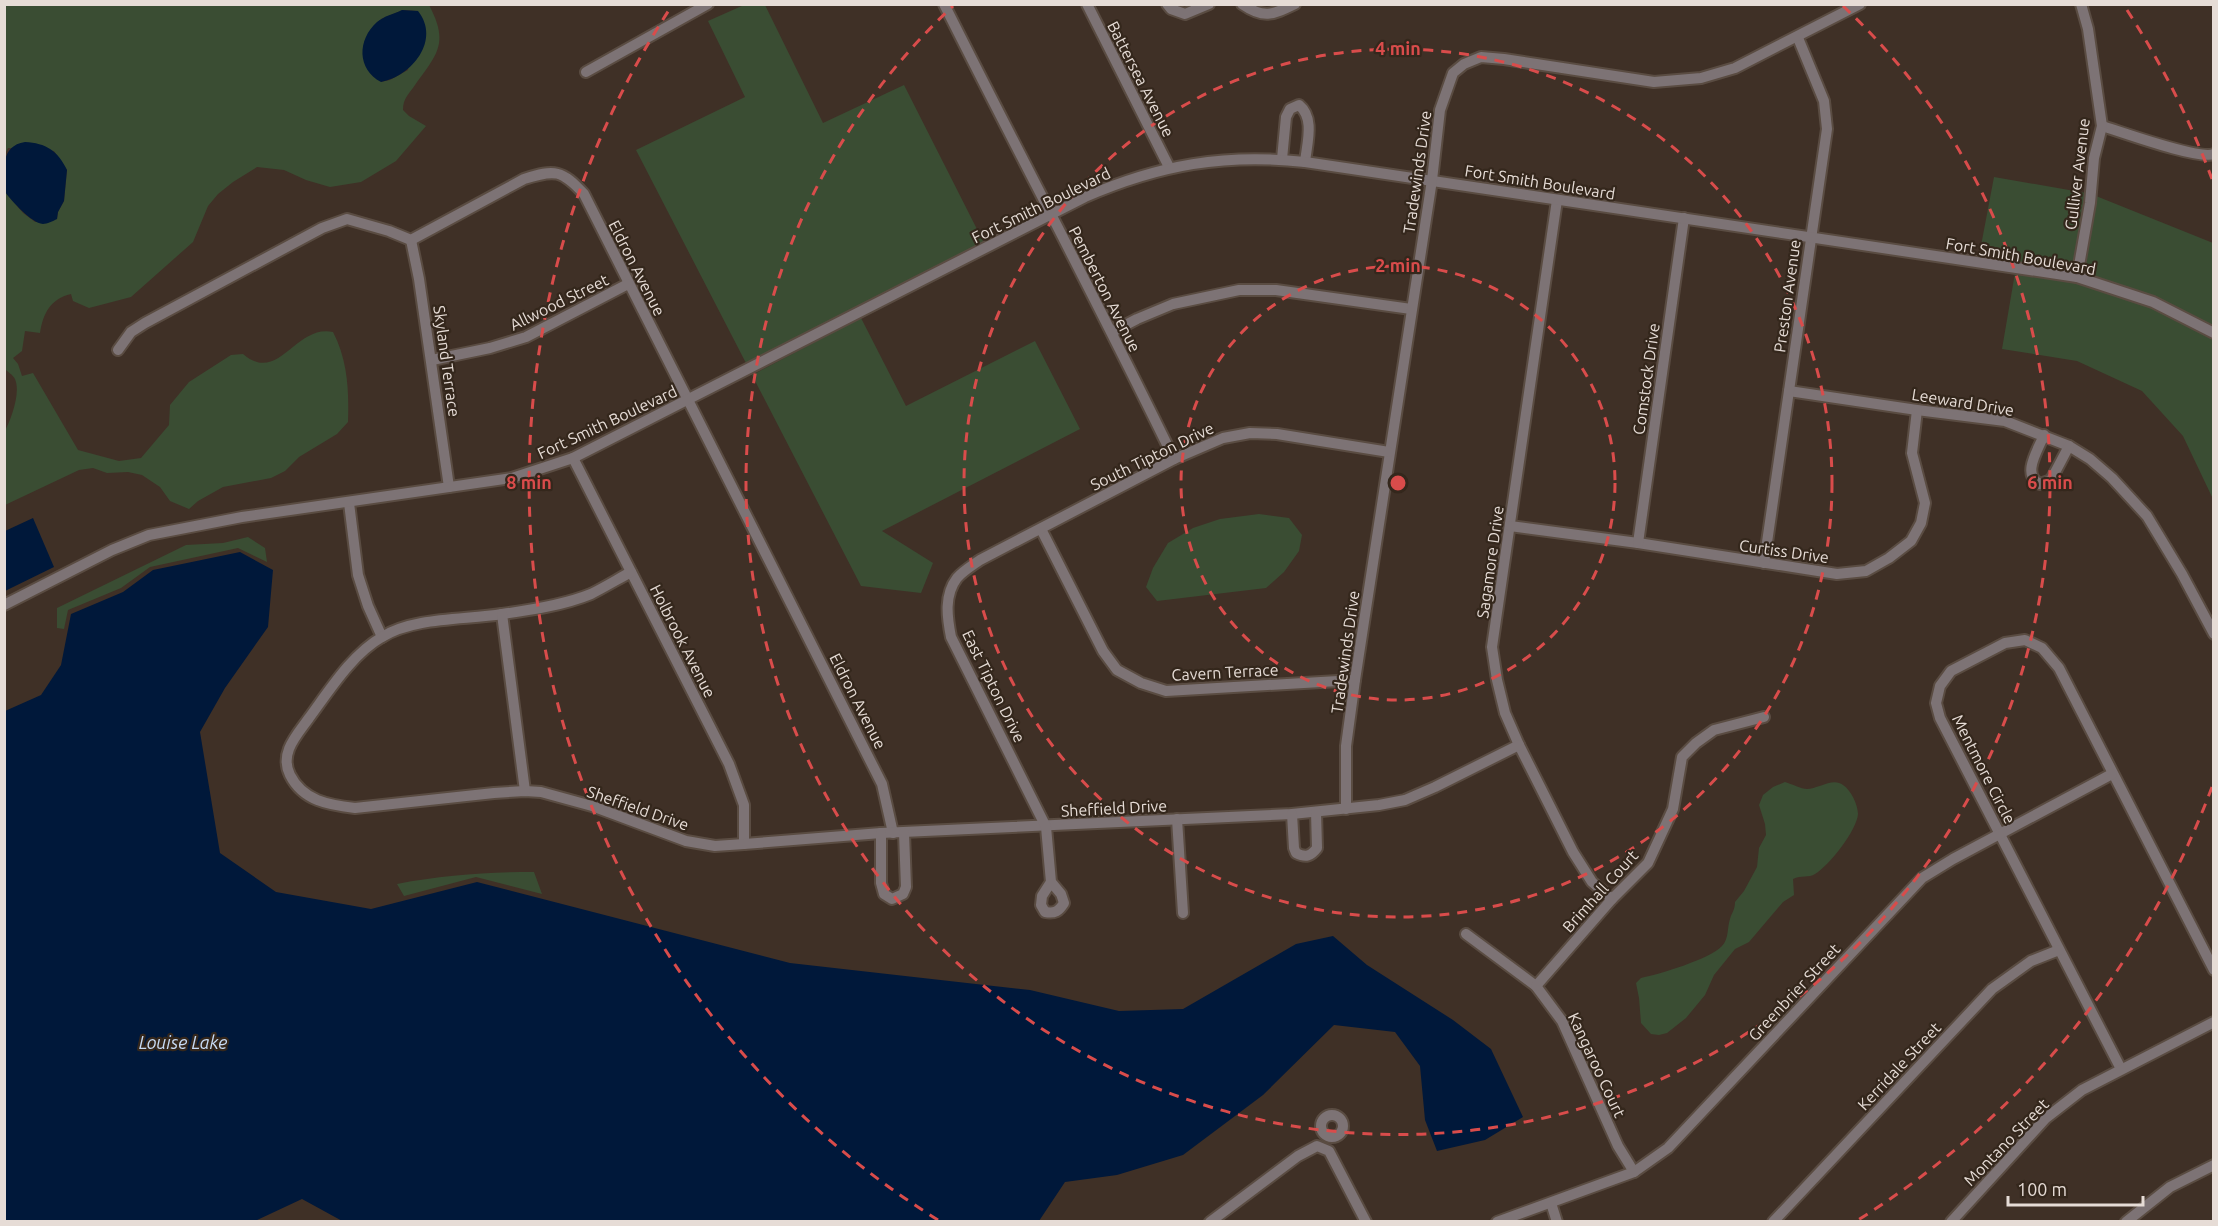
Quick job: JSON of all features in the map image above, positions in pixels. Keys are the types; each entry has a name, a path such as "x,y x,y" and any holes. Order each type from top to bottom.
{"street":[{"path":"586,72 708,4"},
{"name":"Pemberton Avenue","path":"944,4 1112,332 1173,459"},
{"name":"Battersea Avenue","path":"1087,4 1169,167"},
{"path":"1167,4 1171,9 1185,14 1209,4"},
{"path":"1242,4 1263,15 1279,12 1295,4"},
{"name":"Tradewinds Drive","path":"1346,809 1346,746 1432,180 1440,110 1453,73 1464,64 1481,57 1504,58 1654,82 1701,78 1735,68 1798,38 1860,4"},
{"name":"Gulliver Avenue","path":"2077,277 2090,203 2094,158 2102,126 2088,29 2081,4"},
{"name":"Preston Avenue","path":"1764,563 1827,129 1824,101 1798,38"},
{"path":"1282,159 1286,117 1290,109 1299,105 1305,110 1309,121 1305,162"},
{"path":"2102,126 2185,151 2208,156 2214,154"},
{"name":"Fort Smith Boulevard","path":"4,605 112,550 149,535 242,517 512,478 573,458 689,401 1050,214 1114,185 1169,167 1231,159 1282,159 1305,162 2077,277 2153,302 2214,333"},
{"name":"Eldron Avenue","path":"411,240 524,179 543,173 559,173 571,180 584,194 882,784 898,833 906,886 903,894 892,899 884,894 881,884 881,833"},
{"name":"Sagamore Drive","path":"1557,200 1492,647 1505,713 1519,745 1592,882 1612,899"},
{"name":"Comstock Drive","path":"1638,543 1684,218"},
{"path":"118,350 131,332 145,322 322,228 346,219 411,240"},
{"name":"Skyland Terrace","path":"411,240 432,360 449,487"},
{"name":"Allwood Street","path":"432,360 526,338 628,284"},
{"path":"1112,332 1173,304 1239,290 1276,290 1411,309"},
{"name":"Leeward Drive","path":"1789,391 2005,421 2068,446 2090,459 2112,478 2147,516 2214,634"},
{"name":"Curtiss Drive","path":"1510,526 1837,574 1866,571 1889,558 1911,541 1921,523 1925,503 1912,453 1917,410"},
{"name":"South Tipton Drive","path":"1041,529 1173,459 1223,438 1250,433 1277,434 1389,452"},
{"path":"2044,435 2030,470 2031,478 2040,484 2051,480 2068,446"},
{"name":"Holbrook Avenue","path":"573,458 729,764 744,805 744,844"},
{"path":"349,503 358,575 368,606 382,636"},
{"name":"Cavern Terrace","path":"1041,529 1103,651 1117,670 1141,683 1166,691 1356,680"},
{"name":"East Tipton Drive","path":"1041,529 980,560 957,578 948,600 947,617 951,637 1046,827"},
{"name":"Sheffield Drive","path":"631,572 591,594 561,603 502,614 419,623 382,636 357,657 340,676 292,742 286,756 288,771 303,793 335,806 355,808 525,791 541,792 592,806 686,841 715,846 881,833 1046,827 1346,809 1405,800 1519,745"},
{"path":"502,614 525,791"},
{"name":"Mentmore Circle","path":"2121,1069 1940,718 1936,703 1940,686 1951,671 2005,643 2025,640 2042,648 2059,668 2214,970"},
{"name":"Brimhall Court","path":"1536,986 1612,899 1648,862 1672,809 1682,757 1714,730 1764,717"},
{"name":"Greenbrier Street","path":"1497,1221 1531,1216 1551,1203 1634,1172 1668,1148 1922,878 2112,774"},
{"path":"1292,814 1294,848 1296,853 1305,857 1312,855 1317,849 1316,812"},
{"path":"1177,819 1183,913"},
{"path":"1046,827 1051,882"},
{"name":"Kangaroo Court","path":"1466,934 1536,986 1562,1021 1618,1146 1634,1172"},
{"name":"Kerridale Street","path":"1773,1221 1992,989 2031,961 2060,950"},
{"name":"Montano Street","path":"1951,1221 2046,1119 2082,1090 2214,1022"},
{"path":"1328,1137 1327,1149 1366,1221"},
{"path":"1210,1221 1298,1156 1317,1146 1327,1149"},
{"path":"2126,1221 2170,1187 2214,1165"},
{"path":"1551,1203 1557,1221"}],"green space":[{"path":"4,5 429,5 435,18 439,39 435,56 407,96 403,106 403,110 409,116 426,126 396,161 361,182 330,187 284,170 257,167 218,194 208,206 193,242 131,297 89,308 73,301 71,294 64,296 49,308 40,333 25,331 22,351 13,358 22,376 33,373 78,450 119,461 141,458 169,425 170,405 189,382 231,355 243,354 256,362 267,363 277,359 308,336 320,332 333,332 342,354 346,376 348,422 337,434 299,457 285,471 271,478 223,487 198,501 189,509 170,501 160,487 142,475 128,472 107,473 93,468 79,470 5,505 5,431 16,398 17,385 12,375 5,369 5,192 23,213 35,222 57,219 64,201 67,170 54,151 8,148 5,154","holes":["403,10 418,11 408,70 390,80 381,82 381,19"]},
{"path":"744,5 765,5 823,123 904,85 984,243 747,365 636,150 745,97 708,21"},
{"path":"1994,177 2086,193 2073,271 2017,263 2017,257 1980,251"},
{"path":"2096,196 2213,243 2213,327 2155,297 2082,274"},
{"path":"2015,273 2076,282 2152,307 2213,338 2213,499 2183,436 2142,391 2077,361 2002,349"},
{"path":"861,318 906,406 1035,341 1080,429 882,531 933,563 921,593 861,586 752,375"},
{"path":"1259,514 1289,518 1302,535 1299,551 1284,572 1266,588 1157,601 1146,587 1153,568 1168,543 1193,528 1220,519"},
{"path":"248,537 265,548 267,562 238,548 150,567 121,588 68,610 64,629 57,628 57,608 186,545 223,543"},
{"path":"1785,782 1807,789 1835,782 1846,787 1858,810 1853,829 1821,870 1813,875 1793,879 1794,895 1783,902 1749,942 1735,949 1714,975 1705,995 1686,1018 1667,1033 1651,1034 1641,1023 1636,983 1641,978 1696,961 1722,946 1727,937 1735,902 1757,867 1759,848 1766,835 1759,805 1763,795 1773,787"},
{"path":"534,872 542,894 476,877 404,896 397,884 431,878"}],"water":[{"path":"402,10 418,11 424,22 425,45 412,65 403,72 381,82 367,70 362,54 363,45 370,29 377,22"},
{"path":"25,142 51,149 67,170 64,201 57,219 46,224 38,223 28,216 5,192 4,167 7,154 17,144"},
{"path":"33,518 54,567 5,591 5,531"},
{"name":"Louise Lake","path":"240,552 273,570 268,627 225,688 200,732 220,853 276,892 371,909 477,882 790,963 1030,990 1119,1011 1183,1009 1296,944 1333,936 1367,965 1453,1020 1491,1049 1523,1117 1485,1140 1437,1151 1425,1120 1420,1066 1395,1032 1334,1025 1263,1095 1183,1155 1117,1175 1065,1182 1039,1221 344,1222 302,1199 255,1221 5,1221 5,711 41,695 61,665 71,614 123,592 153,570"}]}
